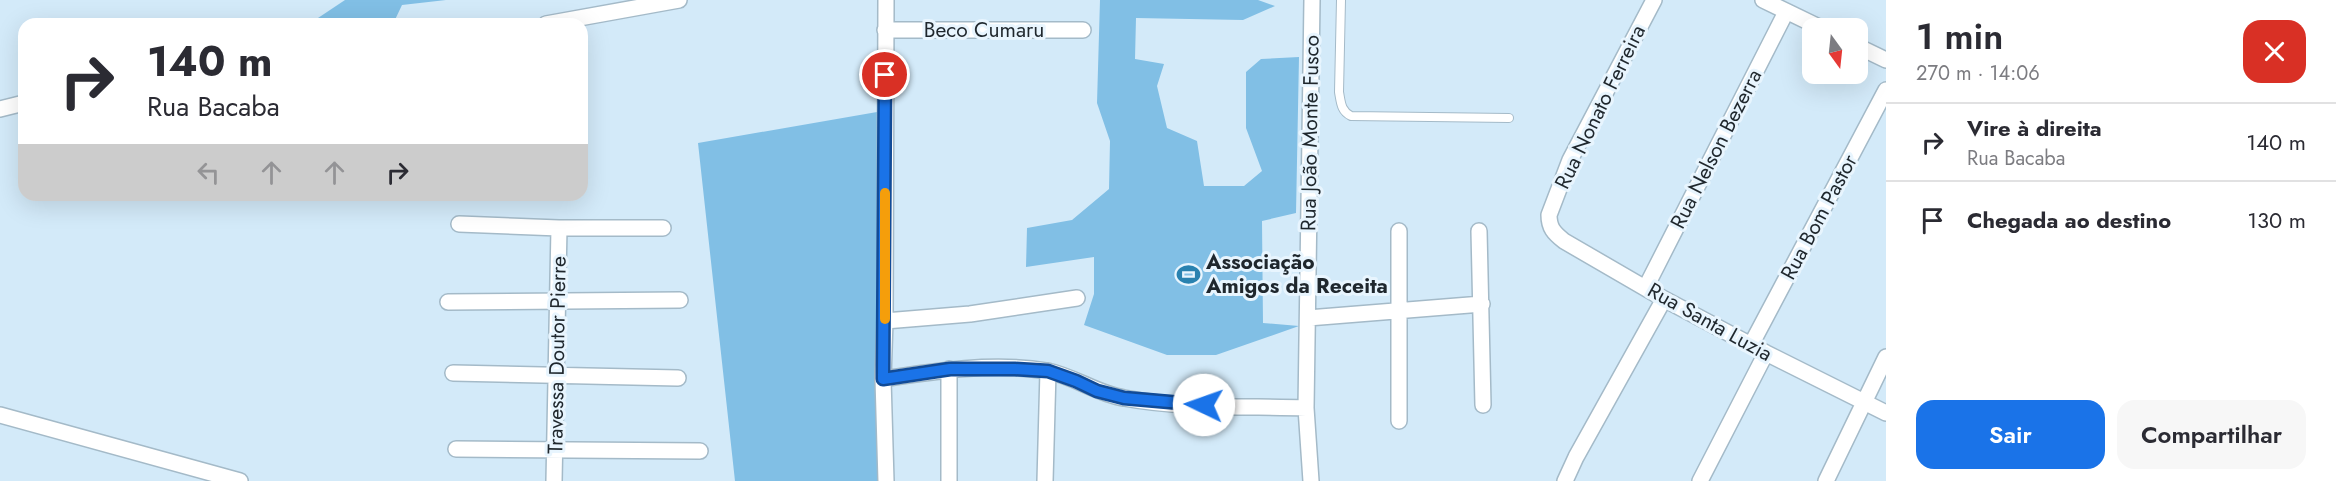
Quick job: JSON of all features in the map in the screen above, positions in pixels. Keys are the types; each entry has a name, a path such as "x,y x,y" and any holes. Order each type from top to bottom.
{"street":[{"path":"579,18 679,0"},
{"path":"886,0 883,379 886,481"},
{"name":"Rua João Monte Fusco","path":"1311,481 1306,408 1312,0"},
{"name":"Rua Nonato Ferreira","path":"1549,215 1570,160 1654,0"},
{"path":"1763,0 1802,19"},
{"name":"Rua Nelson Bezerra","path":"1646,287 1786,12"},
{"name":"Beco Cumaru","path":"885,30 1083,30"},
{"path":"1868,51 1886,60"},
{"name":"Rua Bom Pastor","path":"1751,345 1886,90"},
{"path":"0,109 18,105"},
{"name":"Rua Santa Luzia","path":"1549,215 1549,225 1553,232 1564,241 1664,299 1886,413"},
{"path":"459,224 559,228 663,228"},
{"name":"Travessa Doutor Pierre","path":"554,481 559,228"},
{"path":"1399,231 1399,421"},
{"path":"1479,231 1483,405"},
{"path":"885,321 970,314 1077,298"},
{"path":"1565,481 1576,457 1664,299"},
{"path":"448,302 680,300"},
{"path":"1308,318 1398,313 1482,304"},
{"path":"1700,481 1766,353"},
{"path":"1826,481 1886,357"},
{"path":"883,379 950,369 1048,371 1097,391 1124,398 1183,404 1306,408"},
{"path":"949,481 950,369"},
{"path":"1045,481 1048,371"},
{"path":"453,373 678,378"},
{"path":"0,415 240,481"},
{"path":"456,449 556,448 700,451"}],"lane":[{"path":"1341,0 1339,92 1341,106 1346,113 1352,116 1509,118"}],"shaded area":[{"path":"345,0 446,0 402,5 396,18 318,18"},
{"path":"1100,0 1258,0 1275,6 1243,20 1136,18 1135,59 1164,64 1157,86 1167,128 1197,141 1204,186 1244,186 1262,171 1246,128 1246,72 1261,59 1299,57 1296,213 1262,221 1263,323 1299,326 1216,355 1167,355 1084,325 1094,294 1094,257 1026,267 1027,228 1072,220 1109,189 1110,141 1097,103"},
{"path":"877,112 877,481 735,481 698,143"}],"slow traffic":[{"path":"885,193 885,319"}],"place":[{"name":"Associação Amigos da Receita","path":"1188,274"}],"route":[{"path":"885,75 883,379 950,369 1048,371 1097,391 1124,398 1204,405"}]}
